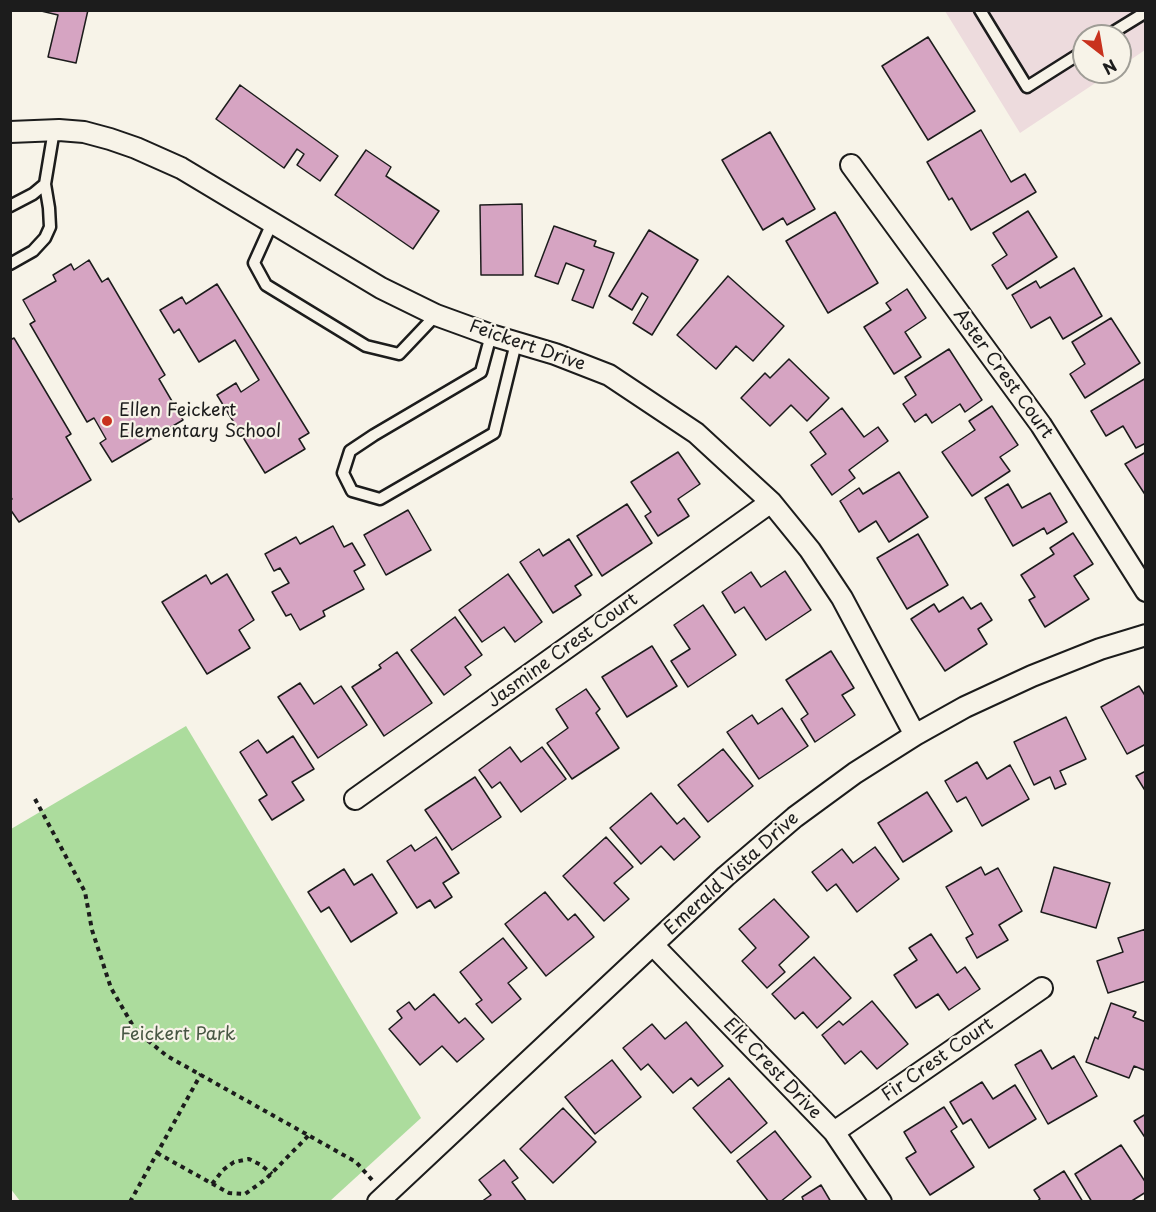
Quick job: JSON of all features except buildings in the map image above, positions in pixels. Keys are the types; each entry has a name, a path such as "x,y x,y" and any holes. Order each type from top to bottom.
{"street":[{"name":"Feickert Drive","path":"10,132 54,130 84,132 143,151 181,168 381,288 436,315 555,354 609,375 696,433 771,502 810,550 842,598 915,735"},
{"name":"Aster Crest Court","path":"851,165 1041,425 1146,591"},
{"name":"Jasmine Crest Court","path":"355,800 771,502"},
{"name":"Emerald Vista Drive","path":"382,1198 726,876 795,817 855,773 965,707 1032,676 1100,649 1146,635"},
{"name":"Elk Crest Drive","path":"653,945 834,1132 881,1202"},
{"name":"Fir Crest Court","path":"834,1132 1042,988"}],"lane":[{"path":"980,10 1027,87 1072,59"},
{"path":"1126,24 1146,12"},
{"path":"10,264 33,251 45,238 50,227 45,184 54,130"},
{"path":"10,206 33,194 45,184"},
{"path":"272,223 254,263 266,285 366,346 399,354 436,315"},
{"path":"492,335 481,372 350,451 343,473 352,491 380,499 494,433 516,343"}],"path":[{"path":"35,799 85,892 92,930 111,988 136,1031 167,1056 356,1161 382,1198"},
{"path":"130,1202 201,1074"},
{"path":"157,1154 229,1193 245,1194 272,1174 309,1135"},
{"path":"212,1184 223,1170 234,1162 249,1159 272,1174"}],"shaded area":[{"path":"945,11 1145,11 1145,50 1132,59 1132,24 1072,24 1072,84 1094,84 1020,133"}],"green space":[{"name":"Feickert Park","path":"186,726 421,1118 330,1201 20,1201 10,1188 11,829"}],"place":[{"name":"Ellen Feickert Elementary School","path":"107,421"}]}
